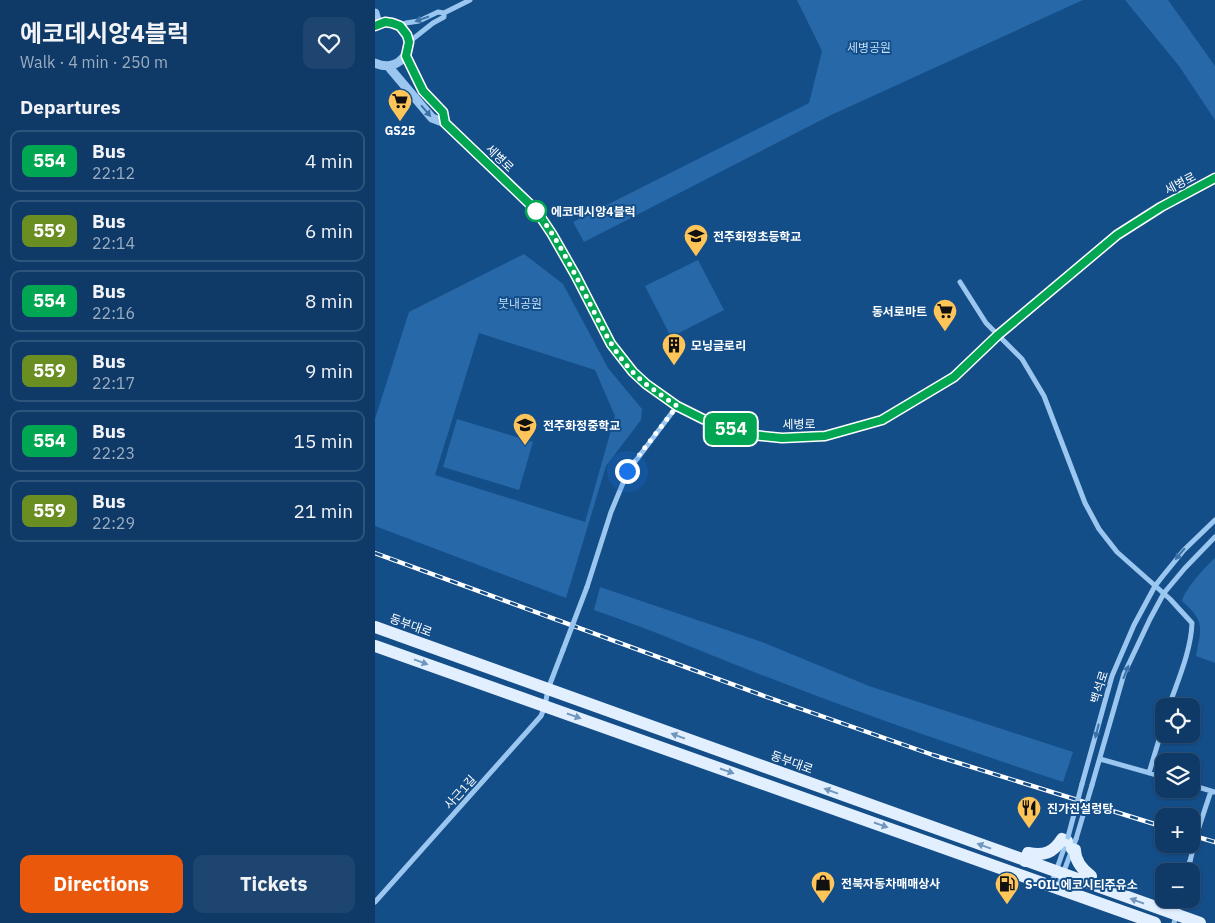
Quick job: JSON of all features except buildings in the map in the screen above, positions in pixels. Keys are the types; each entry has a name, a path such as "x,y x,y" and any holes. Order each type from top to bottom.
{"main road":[{"name":"동부대로","path":"375,627 1089,883 1176,919 1200,923"},
{"path":"375,646 1155,923"},
{"path":"1025,861 1028,853 1040,856 1050,852 1062,839 1071,842 1083,870 1091,876 1089,883"}],"street":[{"path":"400,26 419,21 438,12 444,13 470,0"},
{"path":"375,13 377,25 392,23 400,26 407,35 409,42 406,56"},
{"path":"409,42 444,17 444,13"},
{"name":"세병로","path":"380,66 396,64 406,56 423,91 443,112 445,123"},
{"name":"세병로","path":"380,66 432,118 445,123 536,210 576,276 611,344 633,372 646,384 677,406 703,419 753,435 782,438 825,436 882,420 954,377 998,335 1117,235 1161,207 1215,178"},
{"path":"960,282 986,323 1022,359 1044,396 1085,503 1099,529 1117,552 1164,593 1192,623 1183,667 1172,698"},
{"name":"사근1길","path":"375,902 541,716 548,689 587,587 611,512 627,471 677,406"},
{"name":"백석로","path":"1059,873 1071,842 1082,784 1112,676 1134,625 1155,586 1184,550 1215,520"},
{"name":"백석로","path":"1054,886 1092,785 1124,674 1164,593 1215,537"},
{"path":"1149,772 1158,743"},
{"path":"1100,759 1155,774"},
{"path":"1189,863 1199,827 1213,791 1200,787"}],"green space":[{"name":"세병공원","path":"797,0 1083,0 829,116 584,242 573,222 809,103 822,51"},
{"path":"1125,0 1168,0 1215,66 1215,120 1179,66"},
{"name":"붓내공원","path":"524,254 563,284 608,368 642,409 641,420 606,466 566,598 375,526 375,419 409,312","holes":["479,333 595,370 615,416 585,522 435,475"]},
{"path":"698,260 724,310 671,337 645,286"},
{"path":"457,419 533,442 519,490 443,467"},
{"path":"1215,558 1215,663 1196,656 1200,626 1190,608 1182,601 1191,584"},
{"path":"600,587 762,642 869,686 1073,752 1063,782 827,700 594,610"}],"railway":[{"path":"375,553 764,696 933,755 1155,824"},
{"path":"1200,838 1215,842"}],"bus line":[{"name":"554","path":"375,26 385,22 392,23 400,26 407,35 409,49 406,56 423,91 443,112 445,123 536,210 576,276 611,344 627,366 646,384 677,406 703,419 730,429 755,435 782,438 825,436 853,430 882,420 954,377 998,335 1117,235 1161,207 1215,178"}],"place":[{"name":"GS25","path":"400,122"},
{"name":"에코데시앙4블럭","path":"536,211"},
{"name":"전주화정초등학교","path":"696,257"},
{"name":"동서로마트","path":"945,332"},
{"name":"모닝글로리","path":"674,366"},
{"name":"전주화정중학교","path":"525,446"},
{"name":"진가진설렁탕","path":"1029,829"},
{"name":"전북자동차매매상사","path":"823,904"},
{"name":"S-OIL 에코시티주유소","path":"1007,905"}],"route":[{"path":"536,211 552,234 576,276 611,344 633,372 646,384 677,406 627,471"}]}
